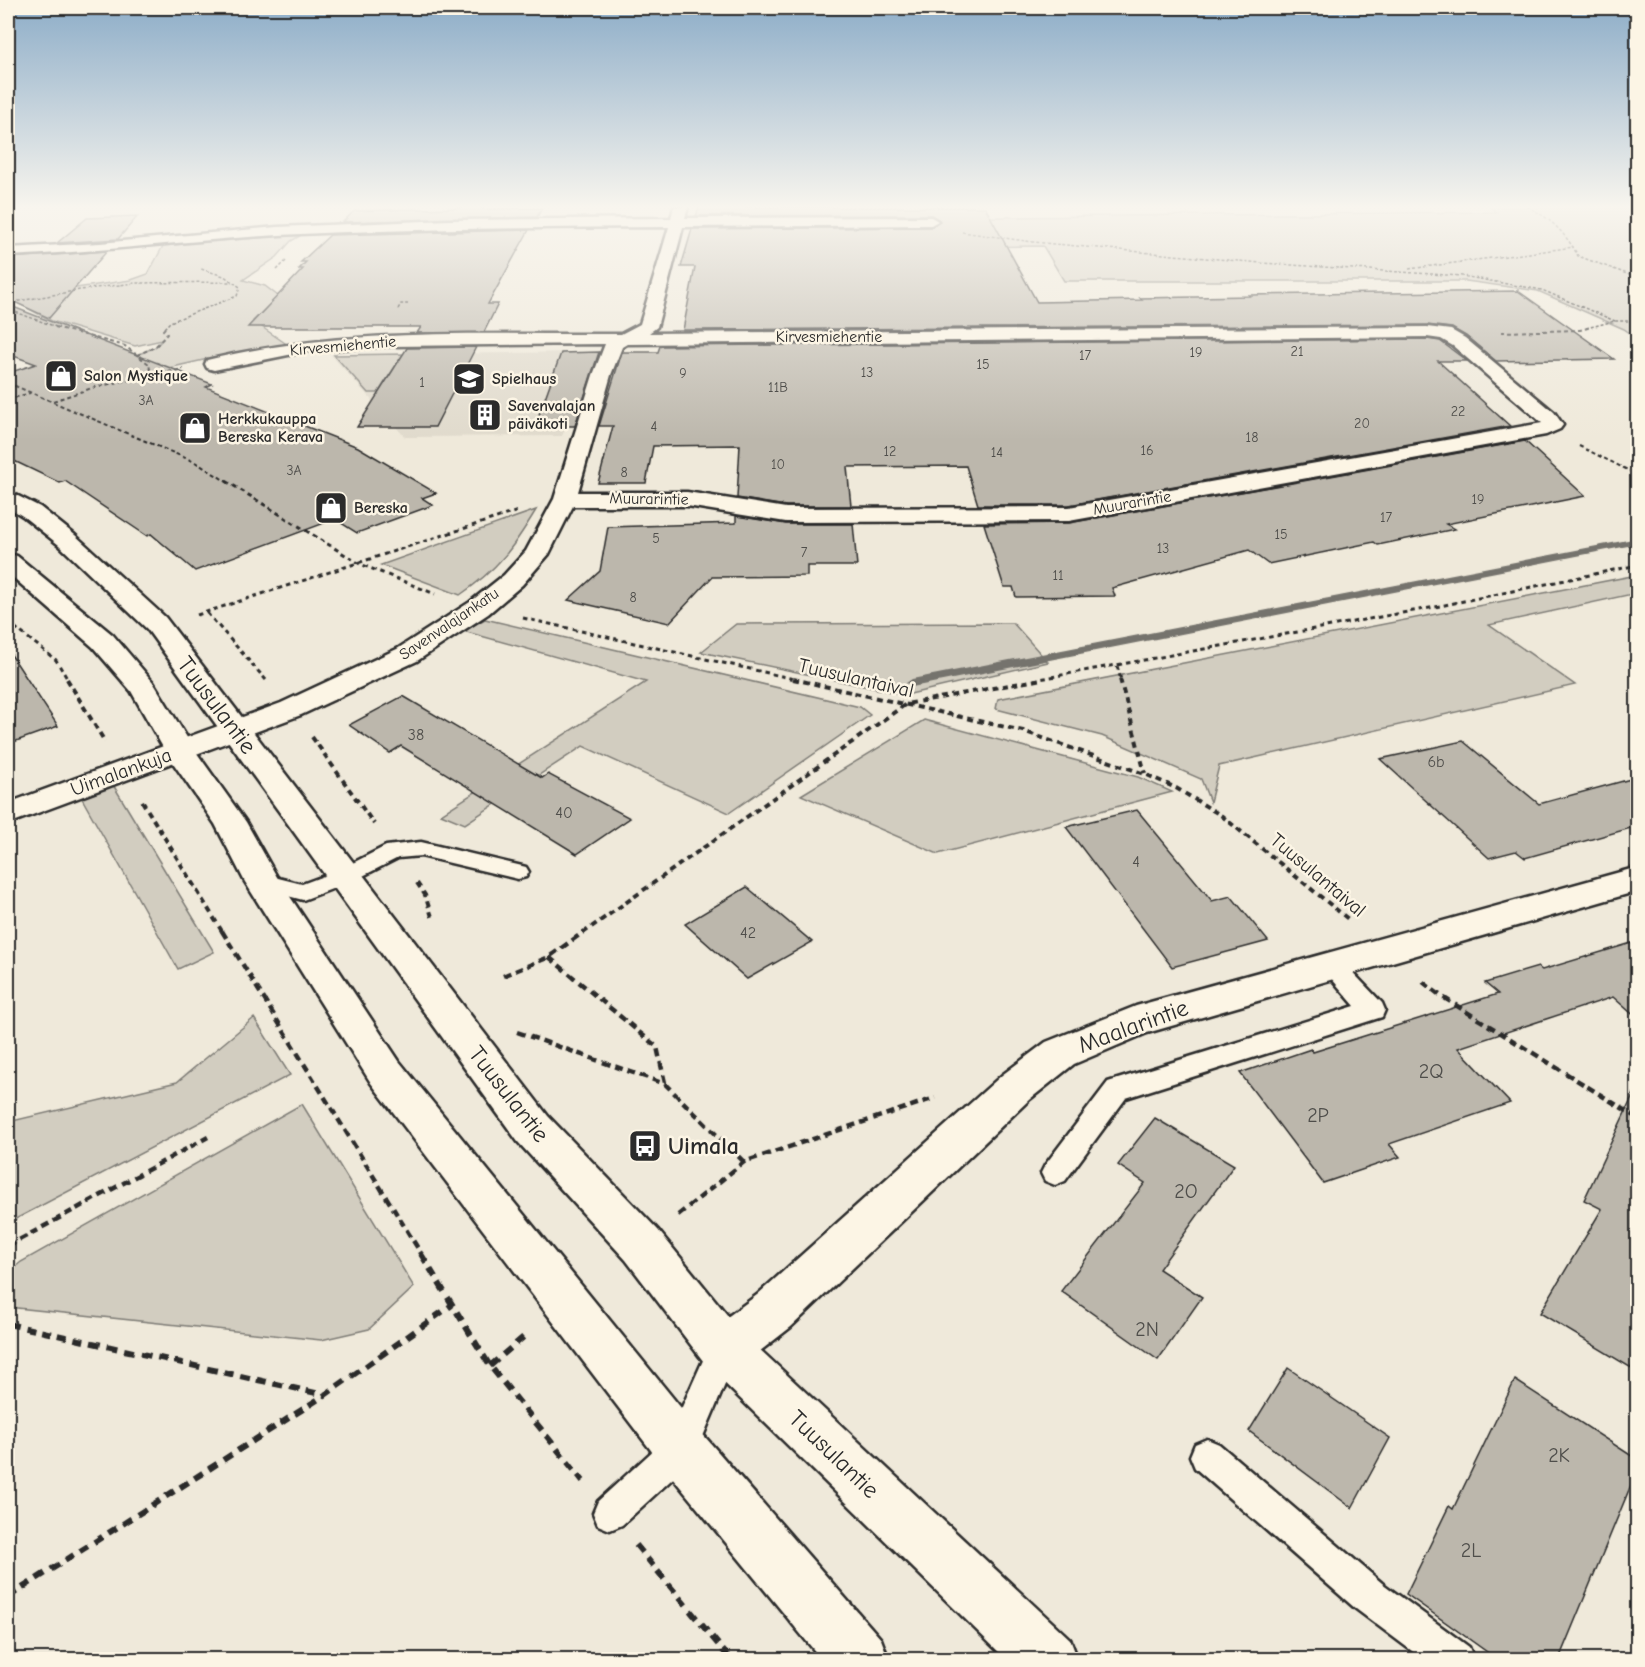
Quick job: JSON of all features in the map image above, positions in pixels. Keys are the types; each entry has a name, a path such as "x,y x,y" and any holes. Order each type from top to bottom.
{"street":[{"path":"623,339 648,327 662,285"},
{"name":"Kirvesmiehentie","path":"214,364 308,346 344,343 1416,332 1445,334"},
{"path":"1445,334 1459,342 1547,416 1553,425 1546,429"},
{"name":"Savenvalajankatu","path":"235,730 291,709 406,655 479,608 513,580 537,554 565,499 602,375 614,344 623,339"},
{"name":"Muurarintie","path":"565,499 704,501 786,515 1069,514 1546,429"},
{"name":"Tuusulantie","path":"8,498 32,512 67,540 156,623 533,1129 642,1245 724,1349 1049,1659"},
{"path":"8,561 103,642 144,688 180,751 230,822 262,882 385,1072 681,1448 860,1659"},
{"name":"Uimalankuja","path":"8,814 235,730"},
{"name":"Maalarintie","path":"724,1349 774,1311 1016,1087 1060,1053 1136,1021 1638,879"}],"lane":[{"path":"262,882 303,892 345,876 394,851 421,849 518,872"},
{"path":"1055,1173 1117,1090 1372,1010 1331,964"},
{"path":"610,1513 681,1448 724,1349"},
{"path":"1207,1456 1369,1596 1456,1659"}],"path":[{"path":"123,285 53,294 8,305 10,310 58,327 125,346 150,364 151,375"},
{"path":"137,355 159,343 167,334 163,330 170,322 237,296 240,287 236,285"},
{"path":"1512,285 1542,290 1614,321"},
{"path":"1445,334 1580,330 1614,321 1638,321"},
{"path":"52,401 95,387 214,364"},
{"name":"Tuusulantaival","path":"8,383 195,462 360,564 458,603 1023,731 1145,774 1176,788 1222,816 1441,996 1638,1118"},
{"path":"8,400 30,393"},
{"path":"1546,429 1638,475"},
{"path":"156,623 207,613 548,501 565,499"},
{"path":"503,976 549,957 906,704 1435,607 1638,565"},
{"path":"207,613 291,709 425,895 435,924"},
{"path":"8,622 56,660 490,1366 731,1659"},
{"path":"1117,666 1145,774"},
{"path":"549,957 657,1047 665,1084"},
{"path":"510,1029 665,1084 744,1162"},
{"path":"642,1245 744,1162 941,1095"},
{"path":"8,1246 208,1137"},
{"path":"490,1366 566,1300"},
{"path":"8,1597 325,1395 452,1305"},
{"path":"8,1324 325,1395"}],"shaded area":[{"path":"98,285 261,285 278,296 253,321 288,345 212,358 151,372 149,364 137,355 155,347 162,340 135,346 52,321 8,298 8,288 11,286 55,291"},
{"path":"1493,285 1637,285 1637,338 1624,329 1538,291"},
{"name":"Spielhaus","path":"595,352 580,397 562,436 405,437 331,355"},
{"path":"403,354 378,393 368,393 334,355"},
{"path":"536,510 504,557 485,576 460,595 381,565"},
{"path":"1637,575 1637,593 1489,625 1575,685 1219,766 1210,802 1201,779 1102,736 996,709 998,699"},
{"path":"485,619 860,707 870,715 729,813 583,746 465,824 441,814 646,682 463,631"},
{"path":"1013,623 1048,662 906,695 701,652 736,624"},
{"path":"924,720 1138,777 1172,792 938,854 801,795"},
{"path":"112,783 214,952 178,969 80,795"},
{"path":"254,1018 290,1075 8,1223 8,1122 177,1082"},
{"path":"302,1104 414,1287 369,1329 321,1340 8,1307 8,1273 21,1262"}],"building":[{"path":"8,285 78,285 49,318 8,299"},
{"path":"288,285 499,285 488,304 498,304 484,332 417,333 421,327 248,327"},
{"path":"692,285 1028,285 1037,302 1249,295 1518,291 1614,359 1496,361 1466,336 1452,328 1427,325 683,330"},
{"path":"8,305 212,384 206,387 358,447 436,493 422,498 433,505 357,533 335,519 195,571 151,534 147,536 65,481 60,483 8,458 8,373 36,364 8,354"},
{"path":"1427,339 1440,341 1467,361 1438,361 1510,426 1069,505 978,505 966,466 847,467 851,506 786,506 737,498 740,445 653,446 646,483 598,483 613,426 599,426 622,352 658,352 660,346"},
{"path":"476,347 435,427 357,427 407,348"},
{"path":"599,352 575,426 535,426 561,353"},
{"path":"1525,441 1585,496 1446,524 1455,529 1378,545 1374,542 1268,564 1249,550 1112,588 1115,596 1016,597 1013,587 1004,587 984,524 1069,523"},
{"path":"736,516 786,524 853,524 857,566 807,566 807,576 712,577 669,623 568,600 600,571 608,527 736,523"},
{"path":"8,650 58,726 8,744"},
{"path":"403,696 542,778 548,774 630,818 577,854 401,746 390,753 349,725"},
{"path":"1463,741 1539,804 1638,777 1638,826 1525,858 1516,851 1489,858 1380,759"},
{"path":"1137,810 1212,901 1231,896 1268,941 1172,967 1066,827"},
{"path":"747,887 812,942 747,979 685,924"},
{"path":"1638,941 1638,1019 1613,997 1458,1048 1510,1103 1389,1144 1400,1157 1323,1183 1240,1073 1311,1049 1313,1052 1498,994 1485,983 1538,967 1542,970"},
{"path":"1638,1085 1638,1372 1540,1313 1602,1209 1584,1200"},
{"path":"1155,1118 1234,1165 1159,1269 1202,1297 1158,1360 1061,1291 1145,1183 1118,1165"},
{"path":"1288,1368 1390,1438 1352,1508 1249,1431"},
{"path":"1515,1380 1638,1460 1638,1468 1559,1659 1497,1659 1406,1594 1449,1506 1453,1509"}],"waterway":[{"path":"912,683 1638,541"}],"place":[{"name":"Salon Mystique","path":"61,376"},
{"name":"Spielhaus","path":"469,379"},
{"name":"Savenvalajan päiväkoti","path":"485,415"},
{"name":"Herkkukauppa Bereska Kerava","path":"195,428"},
{"name":"Bereska","path":"331,508"},
{"name":"Uimala","path":"645,1146"}]}
